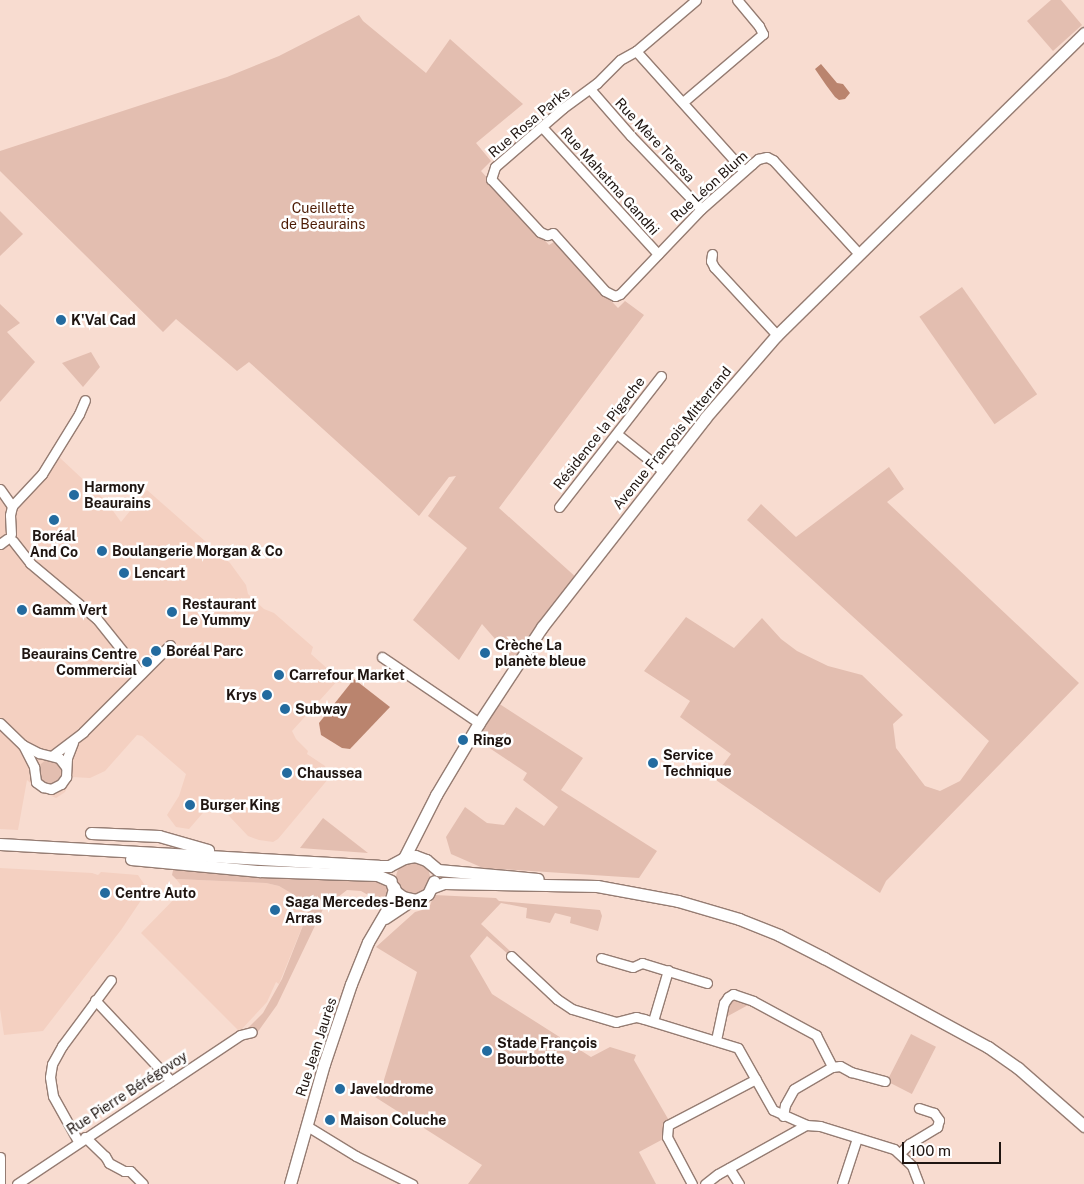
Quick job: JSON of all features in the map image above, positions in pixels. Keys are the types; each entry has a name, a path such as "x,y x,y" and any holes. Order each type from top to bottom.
{"main road":[{"name":"Avenue François Mitterrand","path":"401,860 420,828 436,795 479,723 542,627 662,470 777,336 1084,33"},
{"path":"420,828 419,848 422,858"},
{"path":"91,833 159,836 204,850 235,853 257,858"},
{"path":"0,844 378,866 389,866 415,856 422,858 432,867 449,872 544,879 567,884 627,890 678,901 739,919 780,935 988,1047 1018,1068 1084,1126"},
{"path":"0,850 88,855 259,871 377,875 392,884 403,898 412,900"},
{"path":"392,884 392,870 401,860"},
{"path":"432,867 433,887"},
{"path":"380,923 412,900 424,897 433,887 444,883 532,886 567,884"},
{"name":"Rue Jean Jaurès","path":"290,1184 327,1056 351,984 368,942 390,906 392,884"},
{"path":"1073,1118 1084,1133"}],"street":[{"name":"Rue Rosa Parks","path":"620,294 615,296 606,291 553,233 547,235 540,232 491,179 495,167 590,89 620,60 636,51 696,0"},
{"path":"683,102 761,37 763,31 737,0"},
{"path":"636,51 744,171"},
{"name":"Rue Mère Teresa","path":"590,89 631,136 701,209"},
{"name":"Rue Mahatma Gandhi","path":"542,127 658,254"},
{"name":"Rue Léon Blum","path":"620,294 701,209 758,159 767,157 773,160 859,254"},
{"path":"712,254 711,261 714,267 777,336"},
{"name":"Résidence la Pigache","path":"559,507 661,376"},
{"path":"85,400 79,414 42,474 12,506 8,539 30,563 97,619 142,674"},
{"path":"617,434 662,470"},
{"path":"0,489 12,506"},
{"path":"34,767 39,759 74,741 170,645"},
{"path":"382,657 479,723"},
{"path":"0,722 23,745 34,767 36,782 43,787 51,789 64,782 66,767 74,741"},
{"path":"23,745 59,758 66,767"},
{"path":"511,956 558,999 572,1009 616,1022 636,1017 649,1020 738,1048 773,1110 782,1116 806,1125 820,1126 887,1146 900,1153 912,1166 919,1184"},
{"path":"600,958 633,967 642,963 707,983"},
{"path":"649,1020 668,970"},
{"path":"111,980 56,1056 50,1077 57,1106 82,1139 105,1156 108,1163 130,1171 144,1184"},
{"path":"716,1040 724,1002 734,994 753,1001 816,1035 832,1067"},
{"path":"95,1000 171,1081"},
{"name":"Rue Pierre Bérégovoy","path":"10,1182 82,1139 240,1035 252,1032"},
{"path":"782,1116 785,1105 794,1089 832,1067 840,1066 852,1072 885,1081"},
{"path":"692,1184 667,1137 668,1126 756,1079"},
{"path":"900,1153 908,1144 937,1127 939,1120 934,1112 919,1108"},
{"path":"705,1184 729,1168 806,1125"},
{"path":"307,1126 356,1156 412,1184"},
{"path":"842,1184 857,1138"},
{"path":"1,1162 10,1182"},
{"path":"729,1168 739,1184"}],"shaded area":[{"path":"821,64 837,83 843,84 850,93 845,99 839,100 835,97 815,69"},
{"name":"Boréal Parc","path":"58,456 106,501 121,522 147,490 230,563 246,585 248,594 264,609 274,613 313,647 311,654 339,679 292,731 296,739 308,751 307,754 325,766 329,778 278,839 273,842 248,836 214,800 189,829 176,827 167,815 179,796 186,774 142,736 137,735 105,771 90,778 72,777 65,792 56,798 38,790 27,780 18,830 0,829 0,489 12,506"},
{"path":"354,679 390,707 350,749 342,748 321,735 319,723"},
{"path":"0,868 92,873 98,875 101,872 138,875 148,890 121,930 43,1031 4,1035 0,1009"},
{"path":"176,879 266,883 279,886 311,905 279,984 276,982 267,1002 242,1029 238,1030 141,933 184,889"}],"green space":[{"path":"1051,0 1061,0 1082,25 1053,51 1027,21"},
{"name":"Cueillette de Beaurains","path":"359,15 363,21 426,73 450,39 523,104 476,143 491,161 481,171 549,245 554,242 618,308 625,301 644,315 499,508 578,579 517,664 482,624 459,660 413,620 467,548 428,516 456,476 449,477 419,516 249,362 237,371 176,319 163,332 0,171 0,151 227,77 279,56"},
{"path":"0,211 23,234 0,256"},
{"path":"962,287 1037,394 995,424 919,317"},
{"path":"0,304 20,323 7,332 35,362 0,402"},
{"path":"91,352 100,367 83,387 62,363"},
{"path":"889,467 904,489 887,502 1079,683 886,881 880,893 713,778 731,754 680,717 690,701 644,671 686,617 734,648 762,618 781,639 797,651 828,666 862,675 903,715 893,724 896,748 925,786 940,791 960,781 989,741 747,520 761,504 796,537"},
{"path":"498,703 583,758 561,790 657,851 639,878 483,868 451,854 446,837 465,807 487,823 504,825 516,807 544,826 558,807 523,780 527,773 476,739"},
{"path":"50,760 59,763 62,772 59,781 50,784 41,781 38,772 41,763"},
{"path":"323,818 368,853 300,848"},
{"path":"413,861 425,866 430,878 425,890 413,895 401,890 396,878 401,866"},
{"path":"174,866 374,878 389,886 389,901 382,896 375,899 361,891 347,890 323,909 277,1005 257,1033 252,1032 248,1028 263,1013 282,979 311,905 279,886 266,883 176,879 172,875"},
{"name":"Stade François Bourbotte","path":"434,895 496,898 499,901 600,910 602,916 598,931 570,923 571,917 555,913 550,923 526,918 527,908 501,903 481,924 511,952 508,954 487,936 470,956 492,994 591,1057 610,1047 636,1055 634,1060 671,1124 667,1137 639,1152 656,1184 468,1184 482,1165 375,1097 383,1083 417,972 376,947 415,912 429,908"},
{"path":"736,999 750,1004 728,1016 725,1011 727,1004"},
{"path":"911,1034 936,1047 912,1094 887,1081"}],"place":[{"name":"K'Val Cad","path":"61,320"},
{"name":"Harmony Beaurains","path":"74,495"},
{"name":"Boréal And Co","path":"54,520"},
{"name":"Boulangerie Morgan & Co","path":"102,551"},
{"name":"Lencart","path":"124,573"},
{"name":"Gamm Vert","path":"22,610"},
{"name":"Restaurant Le Yummy","path":"172,612"},
{"name":"Boréal Parc","path":"156,651"},
{"name":"Crèche La planète bleue","path":"485,653"},
{"name":"Beaurains Centre Commercial","path":"147,662"},
{"name":"Carrefour Market","path":"279,675"},
{"name":"Krys","path":"267,695"},
{"name":"Subway","path":"285,709"},
{"name":"Ringo","path":"463,740"},
{"name":"Service Technique","path":"653,763"},
{"name":"Chaussea","path":"287,773"},
{"name":"Burger King","path":"190,805"},
{"name":"Centre Auto","path":"105,893"},
{"name":"Saga Mercedes-Benz Arras","path":"275,910"},
{"name":"Stade François Bourbotte","path":"487,1051"},
{"name":"Javelodrome","path":"340,1089"},
{"name":"Maison Coluche","path":"330,1120"}]}
